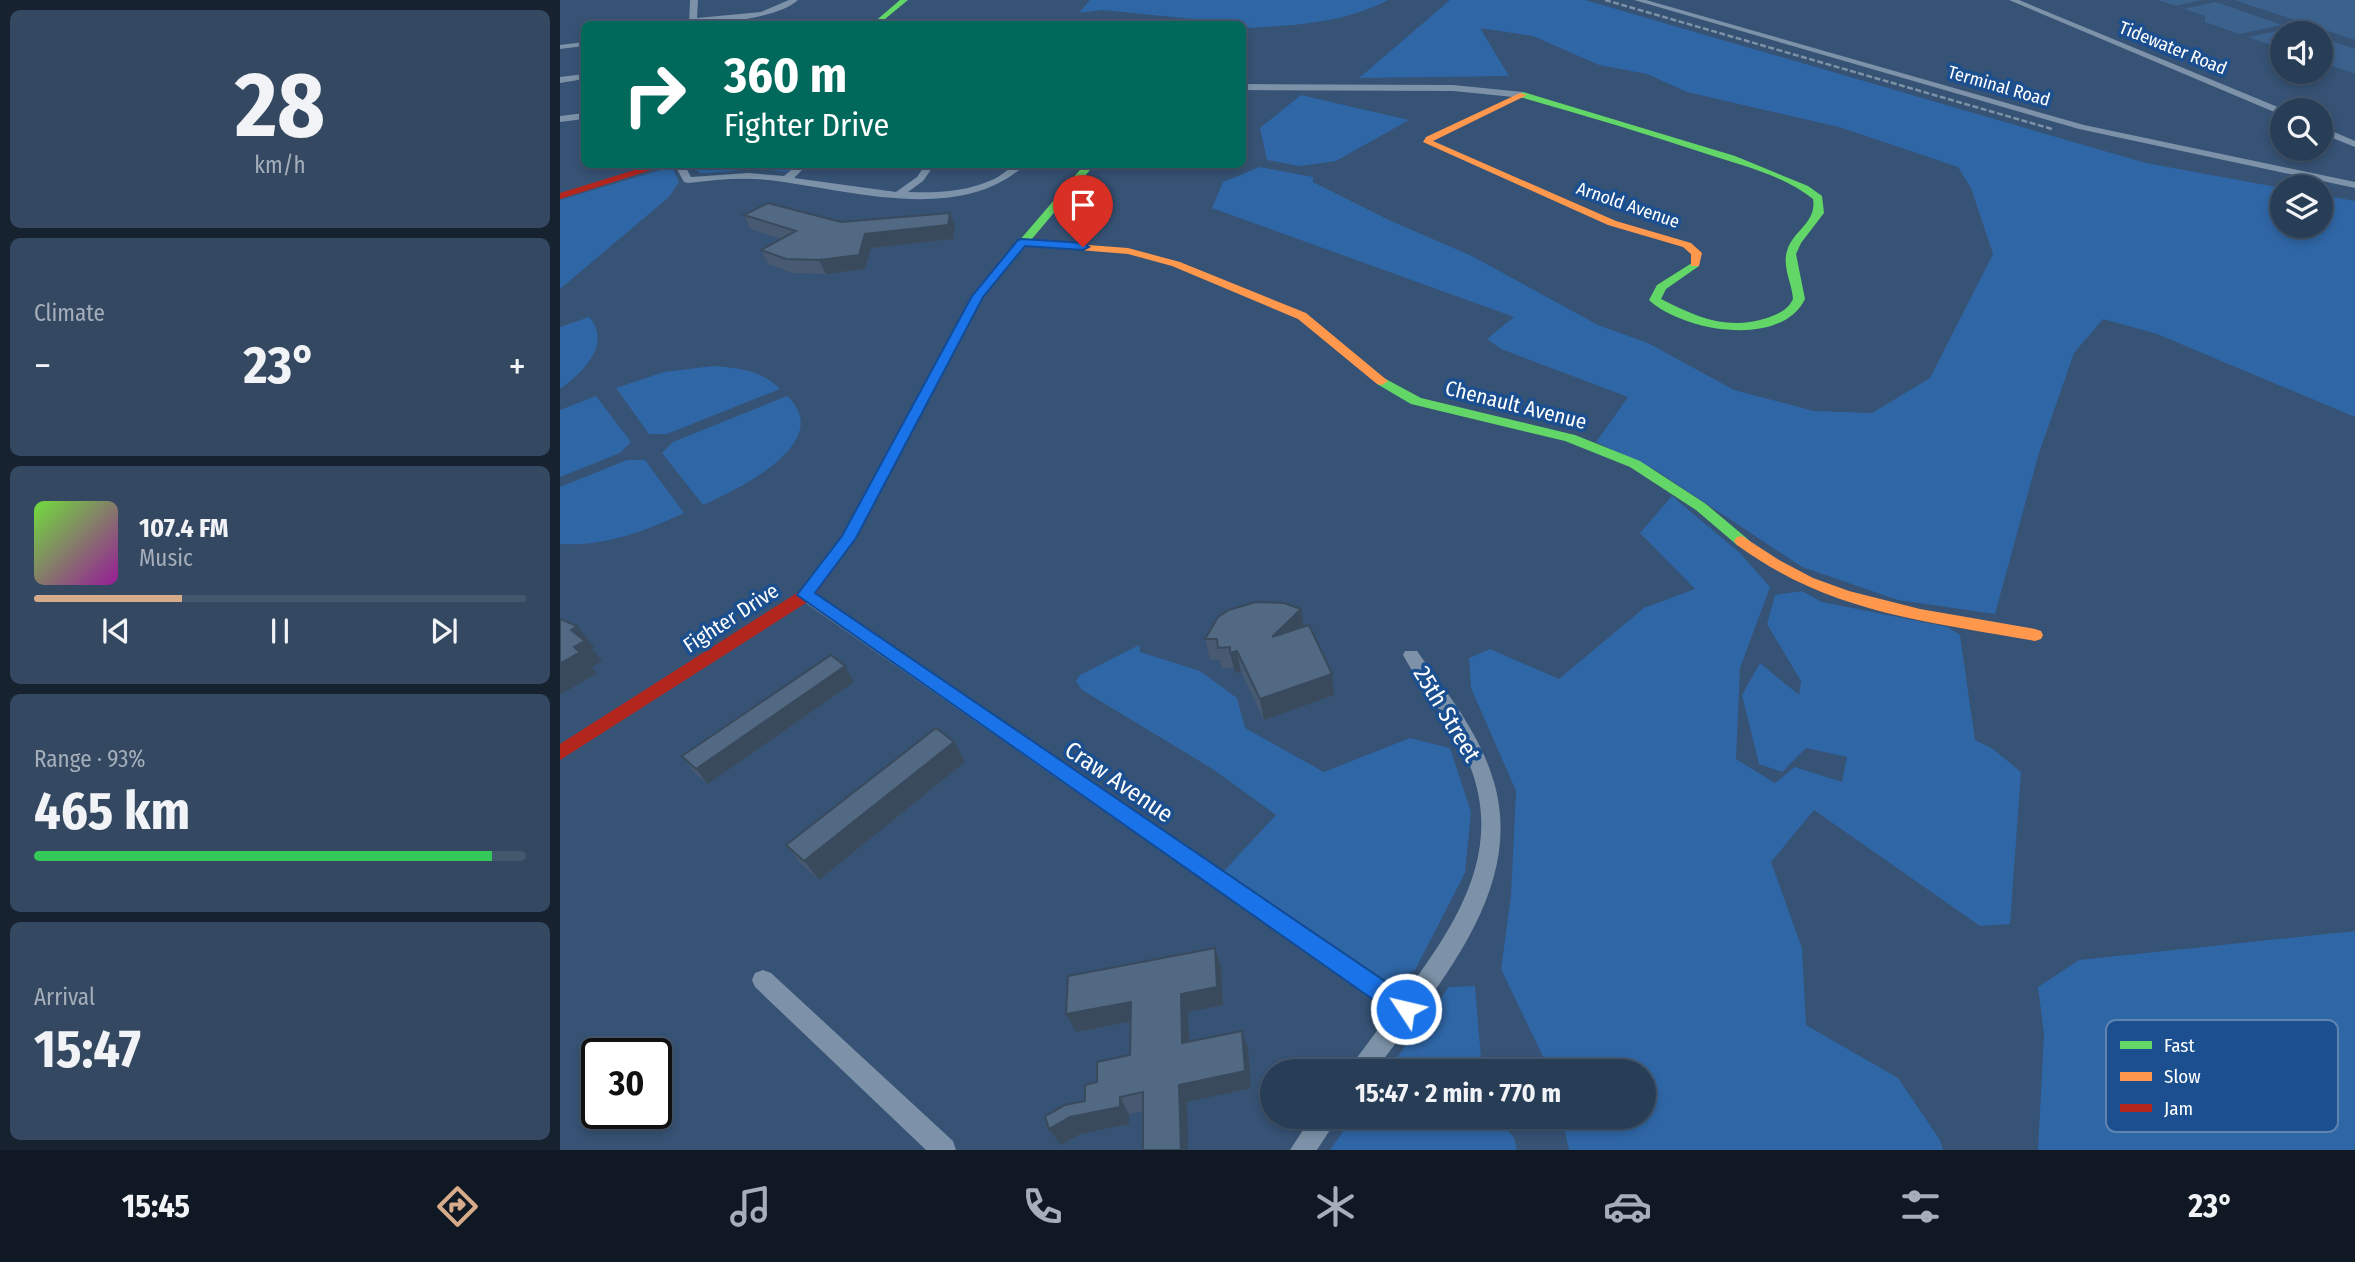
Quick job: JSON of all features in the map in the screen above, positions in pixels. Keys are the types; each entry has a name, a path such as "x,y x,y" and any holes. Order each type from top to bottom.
{"street":[{"path":"693,21 694,0"},
{"path":"707,21 768,12 785,7 793,0"},
{"path":"879,21 904,0"},
{"path":"886,21 911,0"},
{"name":"Terminal Road","path":"1638,0 2082,127 2355,185"},
{"name":"Tidewater Road","path":"2013,0 2270,106"},
{"path":"560,47 581,44"},
{"path":"560,80 581,77"},
{"name":"Arnold Avenue","path":"1246,87 1453,88 1523,96 1809,187 1818,194 1819,204 1811,230 1793,246 1790,271 1799,291 1798,303 1778,319 1729,329 1679,313 1655,300 1661,287 1697,263 1697,253 1686,245 1612,223 1428,142 1429,139 1523,96"},
{"path":"560,119 581,116"},
{"path":"2333,135 2355,144"},
{"path":"560,196 653,168"},
{"path":"681,168 688,180 734,175 787,179 898,195 941,195 968,190 1013,174 1018,168"},
{"path":"787,179 799,168"},
{"path":"898,195 920,178 928,168"},
{"name":"Fighter Drive","path":"560,753 806,595 848,538 967,312 1022,243 1088,168"},
{"name":"Chenault Avenue","path":"1022,243 1128,251 1176,264 1302,316 1377,378 1416,401 1570,438 1634,464 1663,480 1758,555 1791,575 1866,603 2035,635"},
{"name":"Craw Avenue","path":"806,595 1406,1009"},
{"name":"25th Street","path":"1370,1059 1451,946 1467,918 1486,875 1491,844 1486,788 1467,739 1412,655"},
{"path":"763,980 944,1150"},
{"path":"1302,1150 1317,1129"}],"shaded area":[{"path":"1090,0 1388,0 1338,18 1249,28 1246,21 1212,21 1103,10 1079,13"},
{"path":"1450,0 1585,0 2146,163 2270,186 2270,238 2333,238 2333,197 2355,201 2355,417 2157,334 2103,319 2074,353 2039,453 1995,614 1898,600 1802,567 1654,469 1596,442 1628,397 1501,349 1487,339 1514,317 1212,208 1223,182 1260,167 1313,177 1313,182 1391,221 1472,256 1598,325 1648,343 1734,390 1814,411 1872,413 1930,378 1993,254 1971,188 1958,167 1839,127 1687,92 1647,74 1599,65 1533,36 1480,28 1509,76 1359,78"},
{"path":"2158,0 2355,0 2355,74 2333,66 2333,21 2270,21 2270,45 2205,22 2205,16"},
{"path":"1301,95 1409,120 1336,161 1300,166 1267,160 1260,128"},
{"path":"667,168 673,169 679,182 669,197 560,289 560,200"},
{"path":"694,168 792,168 787,172 757,169 700,173"},
{"path":"589,317 596,327 598,337 592,357 577,375 560,389 560,327"},
{"path":"713,366 757,374 780,389 667,434 649,434 616,388 664,372"},
{"path":"596,396 631,442 620,453 560,477 560,410"},
{"path":"787,396 799,413 800,430 791,447 758,476 703,505 662,453 673,442"},
{"path":"627,460 645,460 684,513 655,526 608,540 560,544 560,487"},
{"path":"1672,496 1740,553 1770,587 1740,668 1736,759 1775,783 1795,767 1842,782 1847,757 1806,748 1782,772 1759,764 1742,695 1760,663 1799,695 1801,681 1767,624 1775,595 1802,591 1822,602 1948,627 1960,635 1975,740 1993,749 2021,772 2010,924 1980,926 1814,810 1771,862 1802,948 1806,1025 1898,1078 1940,1140 1943,1150 1569,1150 1565,1129 1656,1129 1656,1059 1544,1059 1501,969 1511,896 1516,791 1471,688 1469,658 1490,649 1559,679 1644,608 1695,589 1640,533"},
{"path":"1139,645 1140,652 1200,671 1237,698 1245,728 1324,772 1410,738 1450,748 1471,812 1465,873 1415,970 1384,983 1221,874 1276,815 1211,768 1082,690 1076,681 1080,675"},
{"path":"2355,931 2355,1150 2038,1150 2044,1033 2038,987 2079,960"},
{"path":"1475,986 1481,1059 1396,1059 1449,987"},
{"path":"1345,1129 1507,1129 1514,1138 1517,1150 1330,1150"}],"pier":[{"path":"2203,0 2234,0 2298,21 2271,21 2216,2 2178,10 2171,7"},
{"path":"2270,28 2270,32 2243,38 2235,35"},
{"path":"2333,33 2355,40 2355,49 2333,41"}],"building":[{"path":"768,203 841,222 950,213 948,225 865,234 859,255 819,260 786,259 761,250 796,231 744,215"},
{"path":"1256,602 1284,603 1301,609 1272,637 1309,625 1332,674 1260,699 1237,651 1230,653 1230,647 1218,648 1217,639 1205,639 1218,617 1229,610"},
{"path":"560,619 577,626 571,630 585,641 574,647 580,652 560,664"},
{"path":"831,655 845,666 696,769 682,756"},
{"path":"936,728 954,742 804,861 786,845"},
{"path":"1215,948 1217,987 1181,994 1182,1043 1242,1031 1245,1071 1179,1085 1181,1150 1143,1150 1143,1092 1120,1097 1120,1107 1070,1117 1049,1129 1045,1116 1065,1105 1085,1101 1085,1085 1097,1082 1097,1062 1130,1055 1131,1002 1066,1014 1068,976"}],"railway":[{"path":"1605,0 2052,129"}],"traffic: fast":[{"path":"879,21 904,0"},
{"path":"1523,95 1731,158 1805,188 1818,198 1818,213 1796,241 1791,254 1791,267 1799,299 1793,309 1783,316 1758,325 1727,327 1699,321 1655,300 1661,287 1695,264"},
{"path":"878,482 978,296 1088,168"},
{"path":"1382,381 1416,401 1570,438 1635,464 1701,507 1742,541"}],"traffic: slow":[{"path":"1523,95 1429,139 1428,142 1612,223 1687,245 1697,253 1695,264"},
{"path":"1022,243 1128,251 1176,264 1302,316 1382,381"},
{"path":"1742,541 1773,564 1844,596 1920,615 2035,635"}],"traffic: jam":[{"path":"560,196 653,168"},
{"path":"560,753 806,595 848,538 878,482"}],"route":[{"path":"1083,247 1022,243 978,296 967,312 848,538 806,595 1406,1009"}]}
